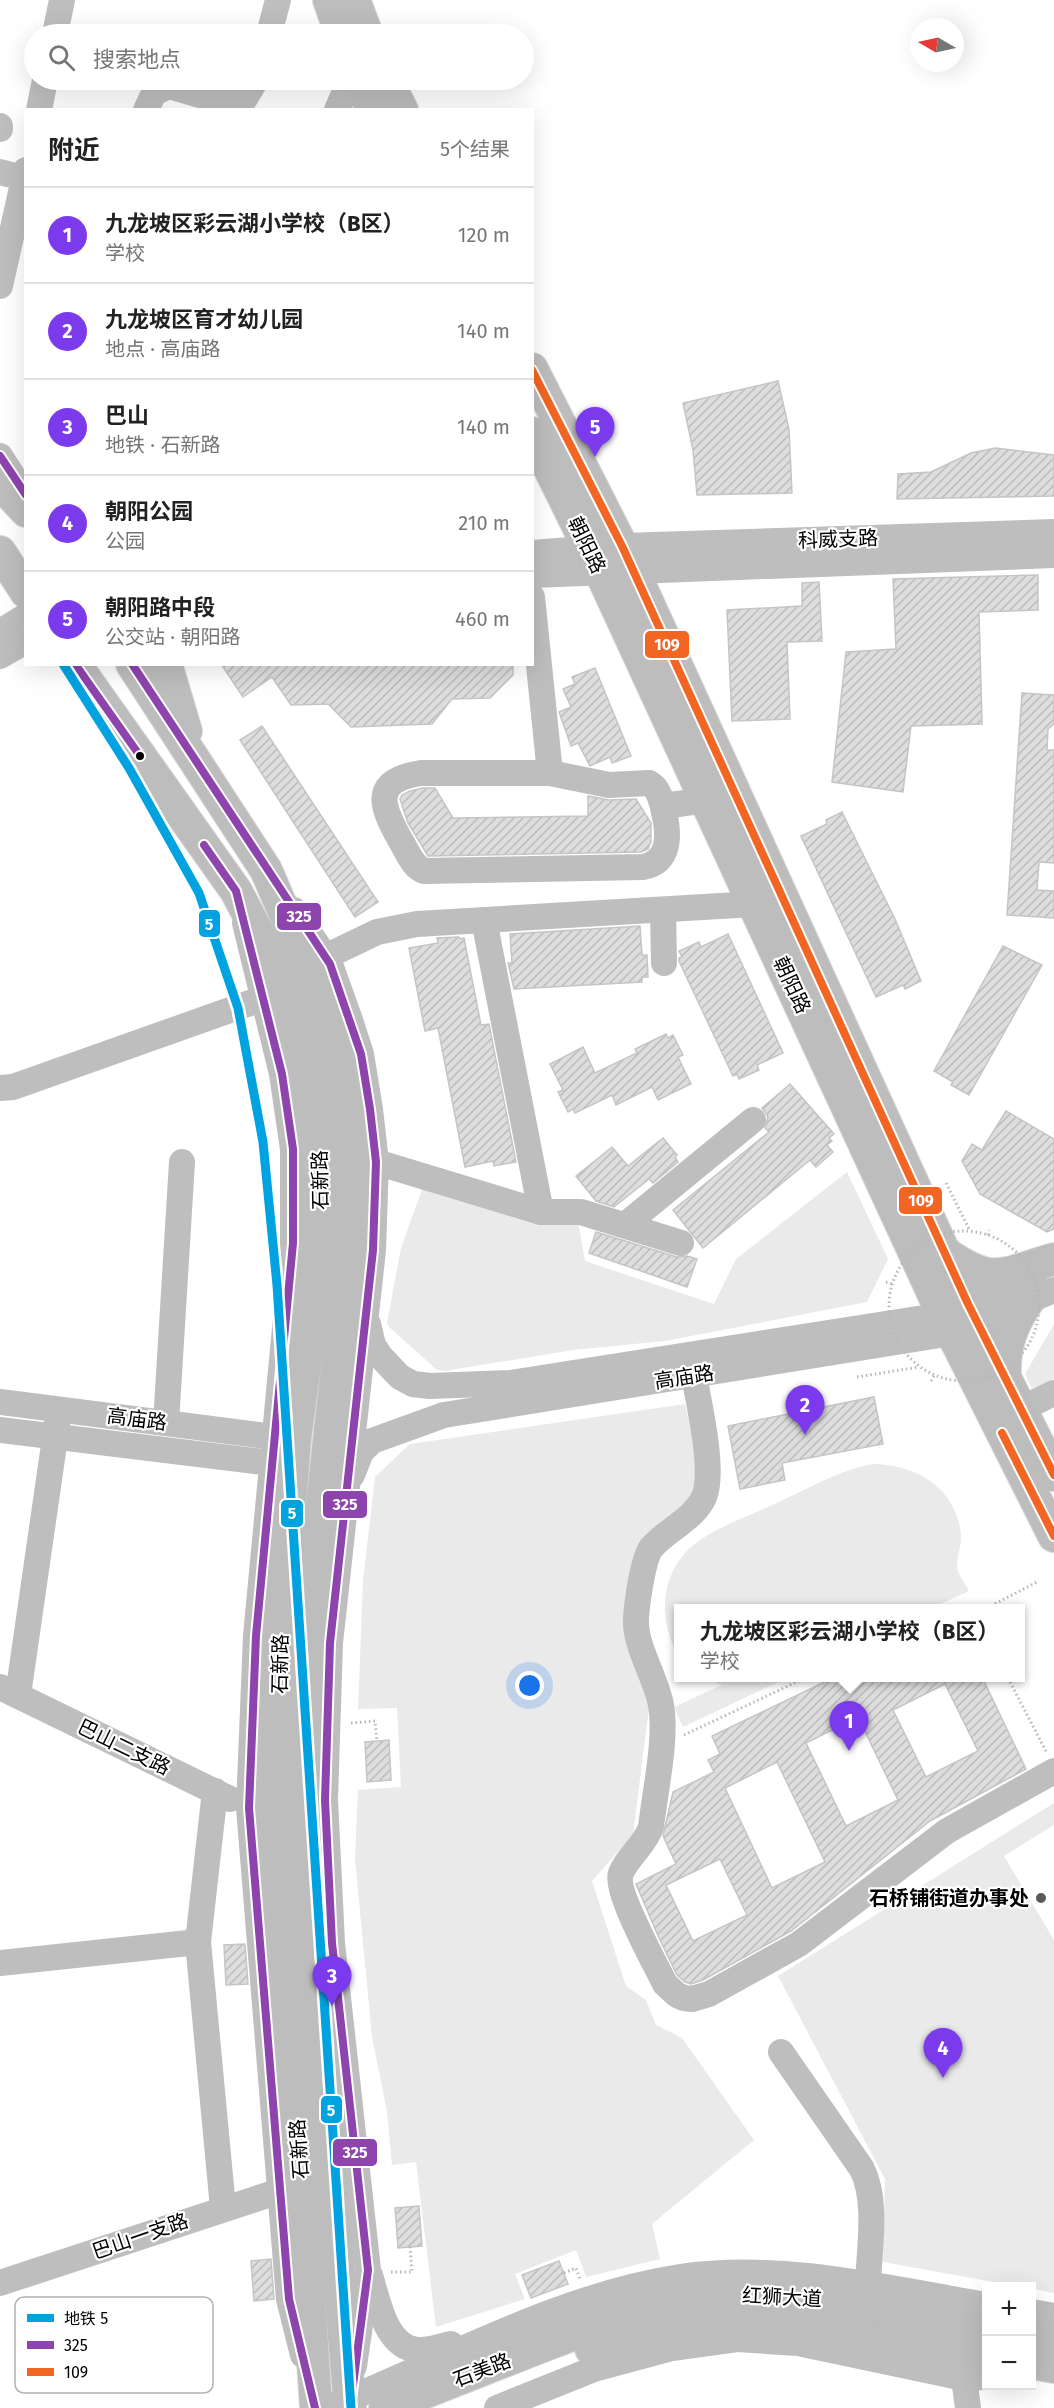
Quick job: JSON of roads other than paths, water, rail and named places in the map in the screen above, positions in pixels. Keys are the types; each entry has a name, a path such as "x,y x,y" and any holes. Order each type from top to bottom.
{"main road":[{"path":"328,0 337,24"},
{"path":"354,0 363,24"},
{"path":"363,90 372,108"},
{"path":"392,90 401,108"},
{"name":"朝阳路","path":"534,373 627,558 944,1252 960,1319 1007,1370 1030,1415 1054,1475"},
{"name":"朝阳路","path":"534,437 595,560 754,904 960,1319 1054,1536"},
{"path":"0,483 24,509"},
{"name":"石新路","path":"76,666 236,891 284,982 308,1069 322,1151 321,1244 294,1439 282,1617 278,1812 316,2408"},
{"name":"石新路","path":"133,666 266,870 310,972 338,1058 348,1147 350,1244 307,1646 304,1800 342,2405"},
{"path":"167,666 178,698 194,761"},
{"path":"944,1252 964,1266 993,1276 1007,1275 1054,1259"},
{"path":"1007,1370 1004,1355 1015,1320 1041,1296"},
{"name":"红狮大道","path":"583,2341 665,2304 709,2296 753,2293 793,2294 837,2300 982,2330"},
{"name":"红狮大道","path":"583,2341 713,2318 790,2316 836,2323 982,2354"},
{"path":"1036,2339 1054,2341"},
{"name":"石美路","path":"385,2408 583,2341"},
{"name":"石美路","path":"442,2408 583,2341"},
{"path":"1036,2364 1054,2367"}],"street":[{"path":"57,24 62,0"},
{"path":"272,24 278,0"},
{"path":"39,108 43,90"},
{"path":"147,108 154,93 162,90"},
{"path":"180,90 224,102 244,100 250,90"},
{"path":"338,108 346,90"},
{"path":"0,286 16,173"},
{"path":"0,456 24,493"},
{"name":"科威支路","path":"627,558 1054,532"},
{"path":"534,553 595,560"},
{"name":"科威支路","path":"627,558 1054,555"},
{"path":"534,575 595,560 627,558"},
{"path":"0,632 24,617"},
{"path":"534,617 550,773"},
{"path":"0,656 24,642"},
{"path":"550,773 609,785 650,783 657,789 663,806 668,838 662,856 650,866 424,871 415,865 384,808 384,794 388,787 409,775 550,773"},
{"path":"663,806 707,800"},
{"path":"266,870 325,957 350,1020 361,1054 376,1162 374,1239 330,1643 325,1800 332,1943 388,2329 407,2347 418,2350 431,2349 513,2329"},
{"path":"236,891 282,1074 293,1149 293,1243 256,1636 249,1808 289,2299 316,2408"},
{"path":"325,957 377,932 417,924 754,904"},
{"path":"663,910 664,963"},
{"path":"484,920 541,1212"},
{"path":"0,1088 13,1087 264,998"},
{"path":"625,1225 753,1120"},
{"path":"166,1423 182,1162"},
{"path":"376,1162 541,1212 581,1212 681,1243"},
{"name":"高庙路","path":"366,1316 373,1345 380,1356 400,1377 413,1384 430,1386 510,1383 960,1319 1054,1268"},
{"name":"高庙路","path":"345,1496 356,1462 372,1441 444,1415 694,1375 960,1319 1041,1296"},
{"path":"694,1375 708,1463 707,1487 693,1512 648,1552 636,1616 636,1631 661,1704 663,1727 651,1827 644,1843 621,1872 619,1885 665,1984 677,1995 692,1999 709,1994 799,1944 933,1840 1051,1763"},
{"path":"444,1415 423,1409 422,1400 429,1394 510,1383"},
{"path":"1030,1415 1054,1394"},
{"name":"高庙路","path":"0,1402 274,1437"},
{"path":"9,1691 59,1410"},
{"name":"高庙路","path":"0,1430 272,1463"},
{"name":"巴山二支路","path":"9,1691 249,1808"},
{"path":"215,1791 198,1942 223,2208"},
{"path":"0,1963 198,1942"},
{"path":"781,2052 868,2180 871,2201 868,2284"},
{"name":"巴山一支路","path":"0,2283 280,2191"},
{"path":"342,2405 379,2271"},
{"path":"342,2405 576,2303 629,2287 681,2277 724,2273 774,2274 868,2284 982,2304"},
{"path":"1036,2313 1054,2316"},
{"path":"497,2408 594,2369 672,2348 737,2339 798,2343 975,2378 968,2408"},
{"path":"1036,2377 1054,2376"}],"metro line":[{"name":"5","path":"64,666 129,768 199,893 238,1008 263,1142 277,1285 351,2408"}],"place":[{"name":"朝阳路中段","path":"595,457"},
{"name":"九龙坡区育才幼儿园","path":"805,1435"},
{"name":"九龙坡区彩云湖小学校（B区）","path":"849,1751"},
{"name":"石桥铺街道办事处","path":"1041,1898"},
{"name":"巴山","path":"332,2006"},
{"name":"朝阳公园","path":"943,2078"}]}
